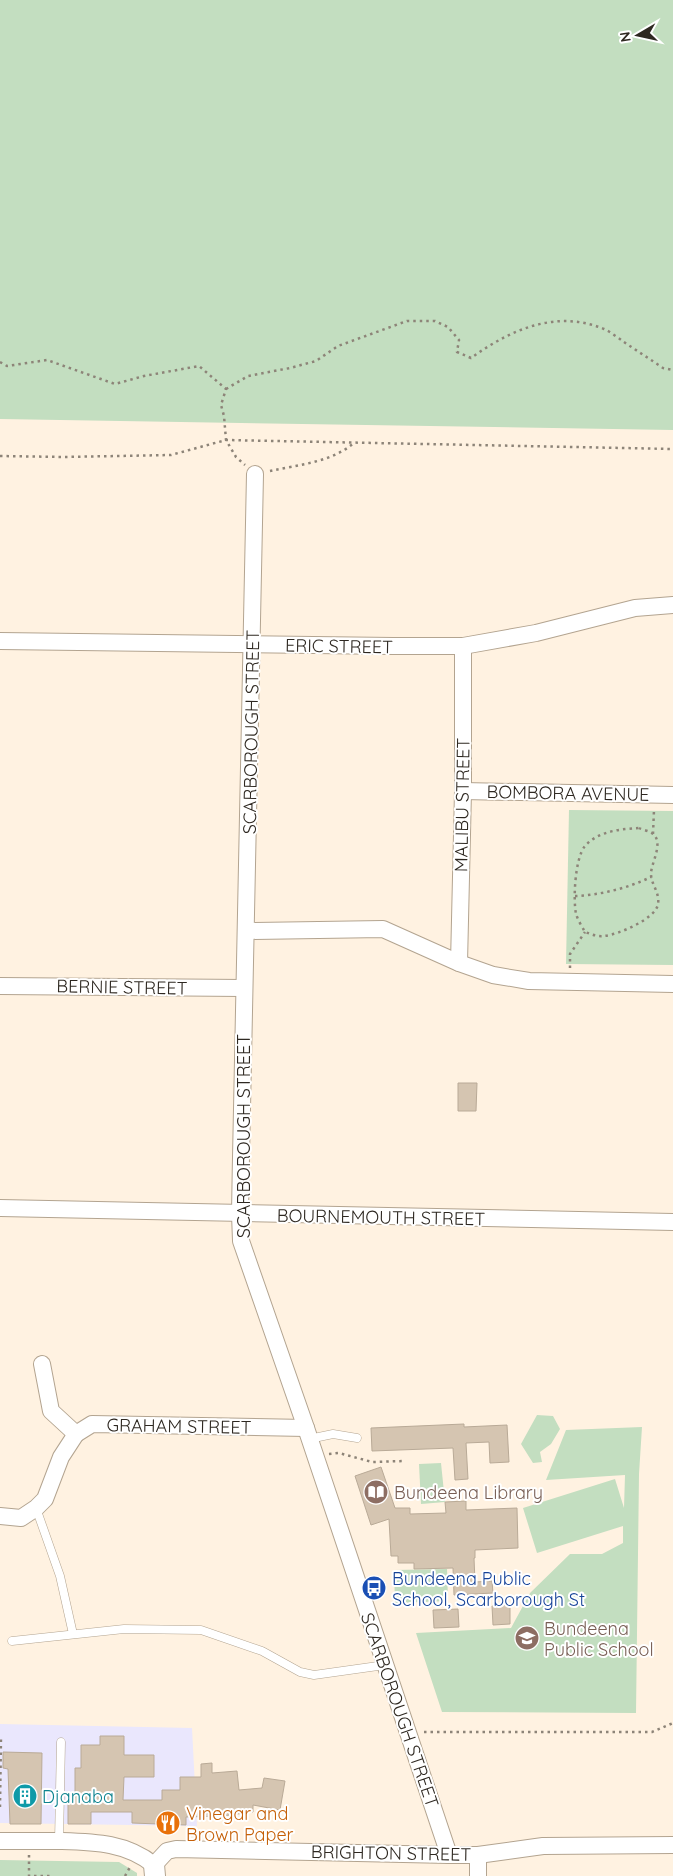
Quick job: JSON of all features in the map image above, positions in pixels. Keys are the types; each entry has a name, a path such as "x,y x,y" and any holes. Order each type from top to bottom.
{"street":[{"name":"SCARBOROUGH STREET","path":"255,474 253,645 244,988 241,1241 308,1433 406,1732 449,1855"},
{"name":"ERIC STREET","path":"0,641 463,646 536,633 627,609 673,606"},
{"name":"MALIBU STREET","path":"459,963 463,791 463,646"},
{"name":"BOMBORA AVENUE","path":"463,791 673,795"},
{"path":"246,931 382,929 459,963 493,975 529,981 673,984"},
{"name":"BERNIE STREET","path":"0,986 244,988"},
{"name":"BOURNEMOUTH STREET","path":"0,1208 673,1222"},
{"path":"0,1516 21,1518 45,1499 61,1457 76,1434 51,1411 42,1364"},
{"name":"GRAHAM STREET","path":"76,1434 92,1424 308,1433"},
{"name":"BRIGHTON STREET","path":"0,1841 94,1842 115,1845 137,1853 155,1871 167,1851 176,1849 478,1855 543,1846 673,1845"},
{"path":"478,1855 478,1876"}],"lane":[{"path":"308,1433 333,1434 357,1438"},
{"path":"36,1508 60,1576 73,1634"},
{"path":"12,1641 124,1629 201,1630 262,1651 300,1672 314,1675 385,1665"},
{"path":"60,1841 61,1742"}],"path":[{"path":"355,442 345,451 309,463 255,474 236,457 226,440 221,405 226,389 248,376 316,361 338,346 407,320 436,321 448,327 459,340 457,352 471,358 489,344 514,331 540,324 582,322 606,330 663,368 673,370"},
{"path":"0,362 7,366 47,360 115,384 144,376 199,366 226,389"},
{"path":"0,456 171,455 226,440 673,449"},
{"path":"653,834 654,794"},
{"path":"639,828 653,834 658,846 652,862 651,877 658,894 658,905 652,914 643,921 604,936 585,932 576,915 578,864 584,847 603,833 622,829 639,828"},
{"path":"576,896 595,896 639,883 651,877"},
{"path":"570,982 570,954 585,932"},
{"path":"326,1454 339,1453 372,1462 404,1461"},
{"path":"406,1732 652,1732 673,1723"},
{"path":"0,1808 1,1737"},
{"path":"30,1841 29,1876 52,1876"}],"shaded area":[{"path":"0,1724 192,1728 197,1826 0,1823"}],"green space":[{"path":"0,0 673,0 673,430 0,419"},
{"path":"569,810 673,811 673,965 566,964"},
{"path":"537,1415 553,1416 560,1429 551,1444 540,1452 542,1462 533,1463 521,1444"},
{"path":"642,1427 639,1474 636,1713 442,1712 416,1633 511,1628 530,1593 570,1554 602,1554 623,1543 623,1526 537,1553 523,1508 615,1479 624,1508 625,1475 546,1480 566,1430"},
{"path":"441,1463 445,1502 421,1504 419,1464"},
{"path":"447,1569 448,1601 395,1603 394,1570"},
{"path":"0,1860 119,1862 137,1873 137,1876 0,1876"}],"building":[{"path":"458,1083 477,1083 476,1111 458,1111"},
{"path":"464,1424 464,1427 507,1425 509,1462 490,1463 489,1442 466,1443 468,1479 455,1480 453,1448 372,1451 371,1428"},
{"path":"381,1467 395,1508 410,1508 410,1514 446,1513 445,1502 466,1501 466,1510 517,1508 518,1548 475,1550 475,1582 492,1581 493,1593 454,1595 453,1568 414,1569 414,1563 398,1563 398,1556 391,1556 389,1519 371,1525 355,1476"},
{"path":"510,1605 510,1624 493,1625 492,1606"},
{"path":"458,1609 459,1627 434,1628 433,1610"},
{"path":"100,1736 124,1736 124,1755 154,1755 154,1777 124,1777 123,1800 162,1800 162,1790 180,1790 180,1777 201,1777 201,1764 212,1763 212,1773 237,1771 239,1790 262,1788 264,1778 285,1781 280,1810 253,1805 253,1812 222,1816 186,1817 186,1825 132,1823 132,1812 91,1812 91,1824 68,1824 68,1798 75,1798 75,1768 81,1768 81,1745 100,1745"},
{"name":"Djanaba","path":"3,1752 42,1753 41,1824 10,1824 8,1769 3,1768"}],"place":[{"name":"Bundeena Library","path":"376,1492"},
{"name":"Bundeena Public School, Scarborough St","path":"374,1588"},
{"name":"Bundeena Public School","path":"527,1638"},
{"name":"Djanaba","path":"25,1796"},
{"name":"Vinegar and Brown Paper","path":"168,1823"}]}
